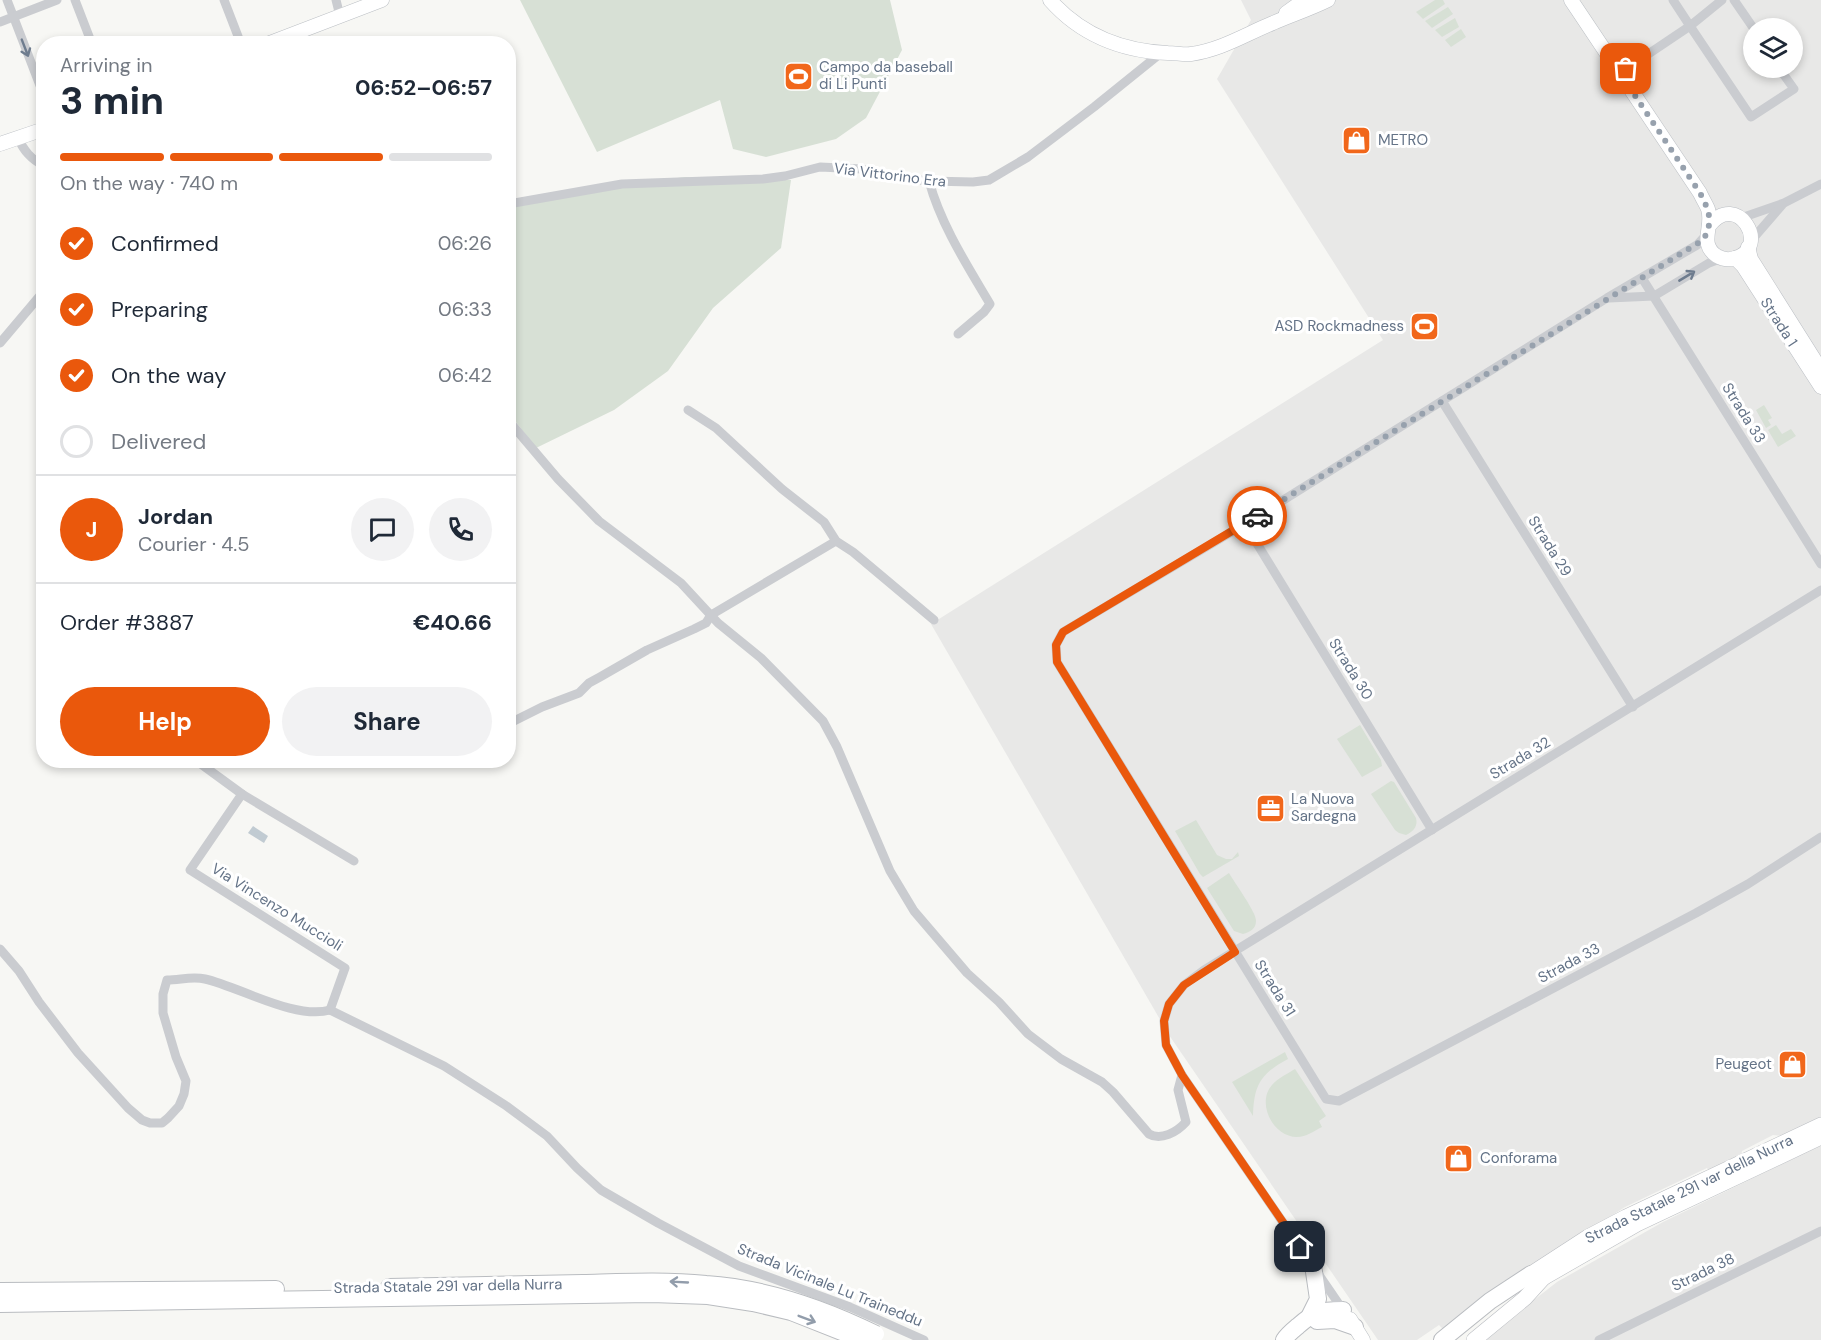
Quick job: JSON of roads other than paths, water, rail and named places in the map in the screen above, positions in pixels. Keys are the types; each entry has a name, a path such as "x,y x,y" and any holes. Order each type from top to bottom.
{"highway":[{"path":"1310,1315 1318,1299 1313,1265"},
{"name":"Strada Statale 291 var della Nurra","path":"1442,1340 1490,1300 1538,1277"},
{"name":"Strada Statale 291 var della Nurra","path":"1460,1340 1538,1277"},
{"name":"Strada Statale 291 var della Nurra","path":"0,1292 357,1288 583,1289 708,1296 753,1303 791,1312 871,1338"},
{"name":"Strada Statale 291 var della Nurra","path":"0,1304 583,1289"},
{"path":"1284,1340 1310,1315 1343,1310"},
{"path":"1296,1327 1313,1321 1335,1320 1359,1333"}],"main road":[{"name":"Strada Statale 291 var della Nurra","path":"1538,1277 1588,1237 1821,1125"},
{"name":"Strada Statale 291 var della Nurra","path":"1538,1277 1637,1224 1821,1137"},
{"path":"1474,1340 1525,1298 1538,1277"}],"street":[{"path":"7,0 36,75"},
{"path":"0,22 57,0"},
{"path":"75,0 89,36"},
{"path":"224,0 238,36"},
{"path":"336,0 340,16"},
{"path":"288,36 382,0"},
{"path":"1050,0 1063,14 1095,36 1133,50 1191,54 1232,43 1329,0"},
{"path":"1275,22 1304,0"},
{"path":"1571,0 1712,200 1720,208 1737,216 1749,228 1751,259 1821,370"},
{"path":"1580,0 1709,210 1707,243 1710,250 1728,258"},
{"path":"1673,0 1751,117 1794,89 1786,78"},
{"path":"1623,71 1690,26 1722,0"},
{"path":"1734,0 1746,18"},
{"name":"Via Vittorino Era","path":"516,203 622,184 763,179 820,167 862,170 898,178 929,181 981,182 1000,174 1028,157 1161,53"},
{"path":"0,144 36,132"},
{"path":"18,138 24,150 36,161"},
{"path":"929,181 935,202 990,304 984,312 958,333"},
{"path":"1245,524 1607,298 1697,245 1719,217 1737,216 1784,203 1821,184"},
{"path":"1607,298 1654,296 1709,262 1740,256 1784,203"},
{"name":"Strada 1","path":"1728,258 1743,266 1821,387"},
{"name":"Strada 33","path":"1642,278 1821,564"},
{"path":"0,343 36,300"},
{"name":"Strada 29","path":"1442,401 1633,707"},
{"path":"688,410 716,428 782,489 824,522 836,541 853,552 934,620"},
{"path":"516,429 558,479 599,521 681,582 718,623 775,671 823,721 837,747 890,871 914,911 966,973 999,1002 1028,1034 1060,1059 1102,1082 1149,1134 1156,1138 1164,1137 1182,1127 1186,1122 1178,1090 1182,1075"},
{"name":"Strada 31","path":"1245,524 1063,632 1056,645 1057,662 1326,1099"},
{"name":"Strada 30","path":"1245,524 1432,830"},
{"path":"516,720 579,693 589,683 647,650 694,629 706,622 711,615 836,541"},
{"name":"Strada 32","path":"1343,1310 1182,1075 1166,1045 1164,1021 1169,1004 1184,985 1235,952 1821,590"},
{"path":"208,768 242,794 354,861"},
{"name":"Via Vincenzo Muccioli","path":"242,794 190,870 345,968 330,1010"},
{"name":"Strada 33","path":"1326,1099 1340,1101 1696,913 1748,884 1821,837"},
{"path":"0,949 19,971 39,1002 78,1053 128,1108 142,1120 150,1123 162,1123 174,1112 184,1094 186,1081 176,1058 163,1013 163,994 167,980 202,978 289,1008 321,1012 330,1010"},
{"name":"Strada Vicinale Lu Traineddu","path":"330,1010 444,1066 505,1105 547,1136 601,1190 739,1266 850,1307 924,1340"},
{"name":"Strada 38","path":"1599,1340 1821,1231"},
{"path":"850,1307 871,1338"},
{"path":"1343,1310 1359,1333"}],"place":[{"name":"Campo da baseball di Li Punti","path":"798,76"},
{"name":"METRO","path":"1357,140"},
{"name":"ASD Rockmadness","path":"1425,326"},
{"name":"La Nuova Sardegna","path":"1270,808"},
{"name":"Peugeot","path":"1793,1064"},
{"name":"Conforama","path":"1459,1158"}]}
